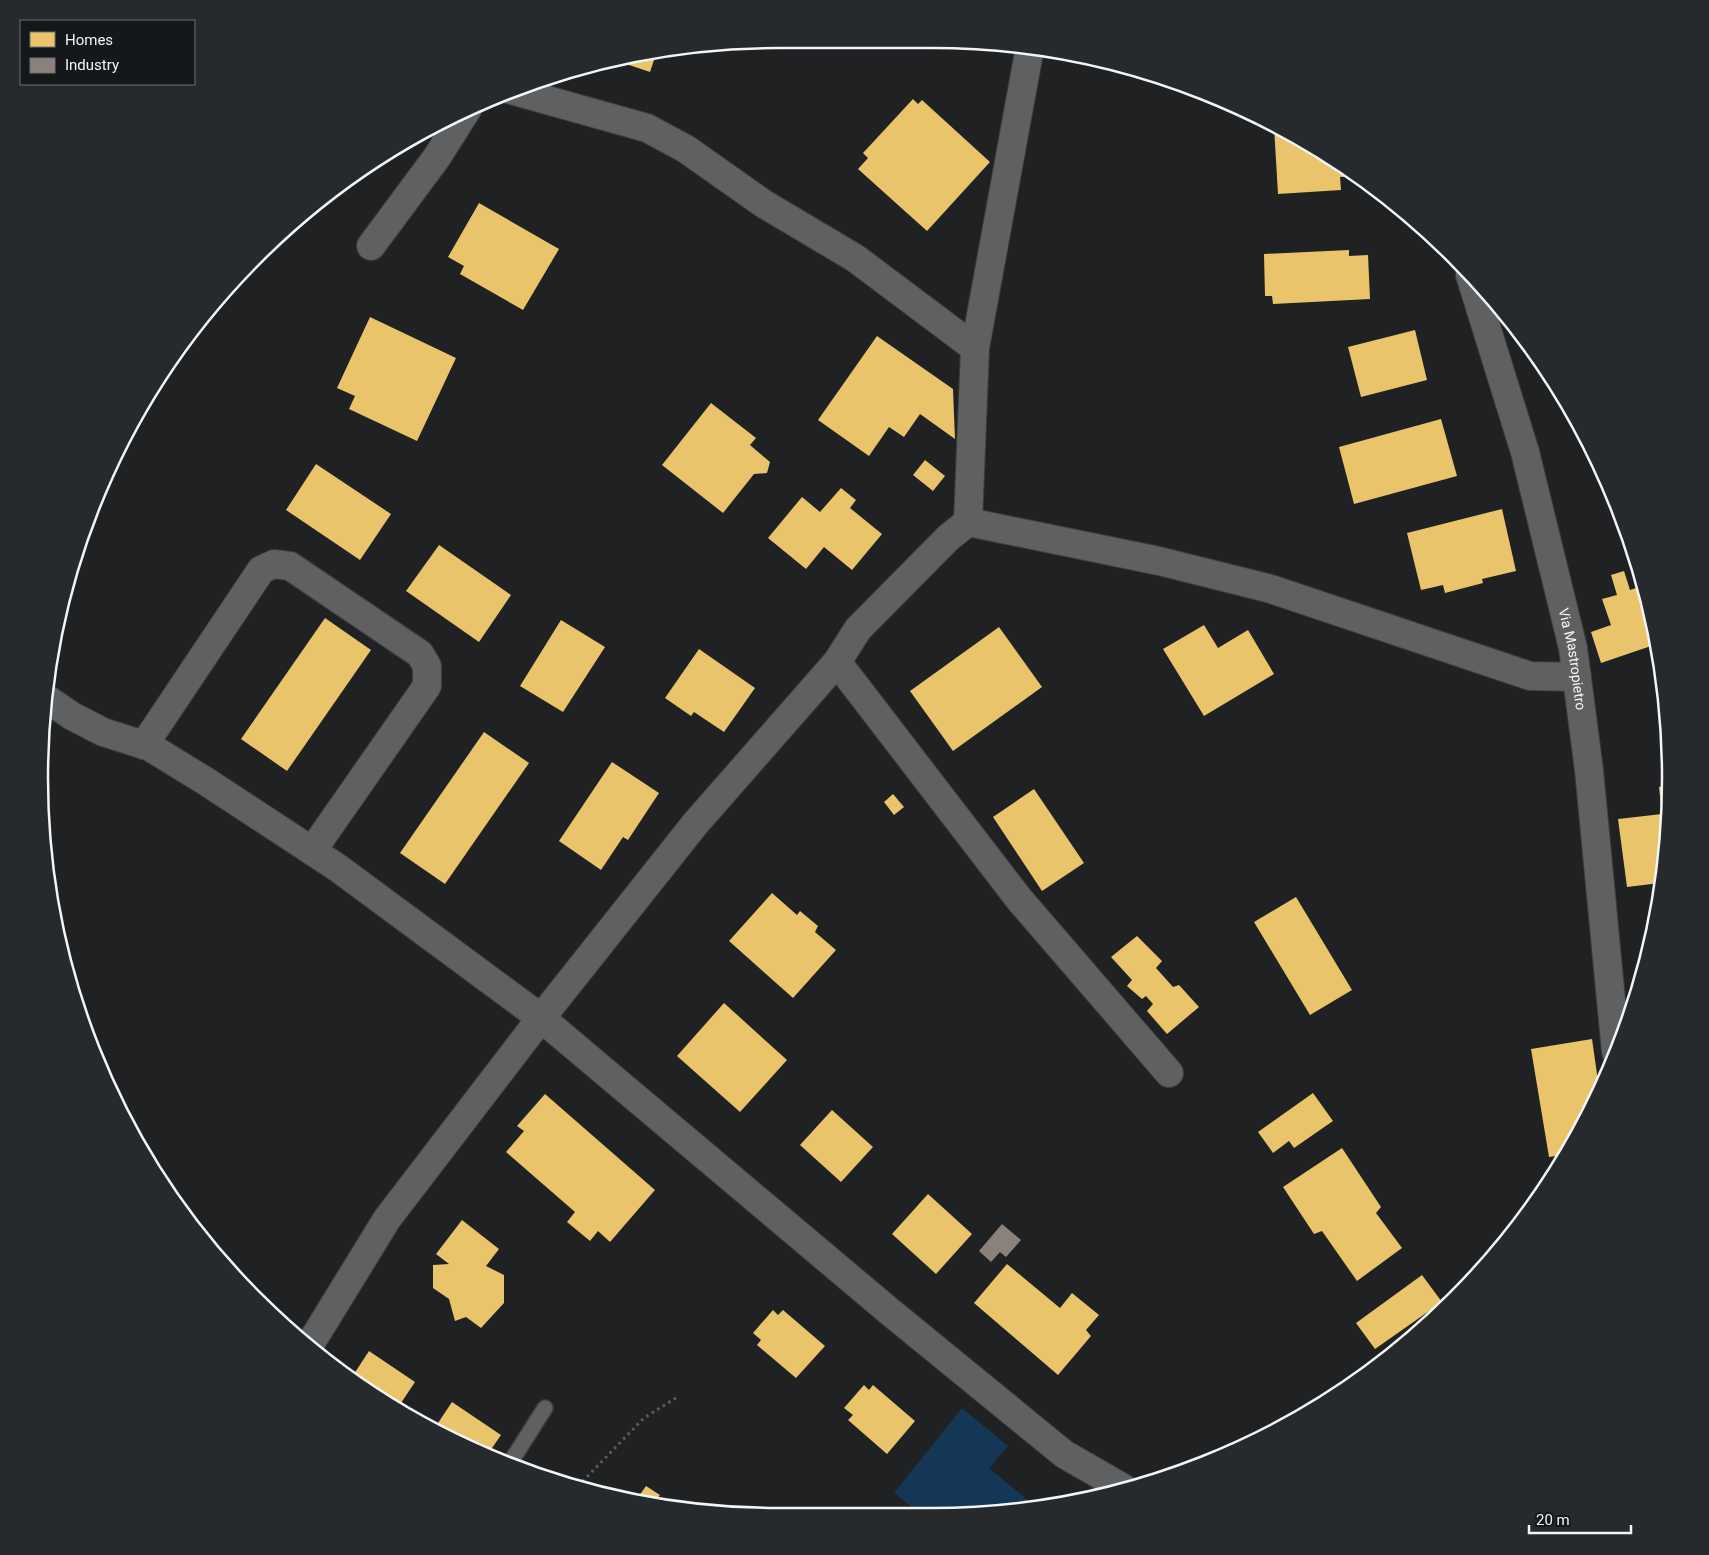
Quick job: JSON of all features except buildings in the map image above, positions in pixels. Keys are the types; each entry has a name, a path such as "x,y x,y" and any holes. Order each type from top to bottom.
{"street":[{"path":"313,1340 388,1219 541,1018 695,824 836,662 858,629 948,538 968,522 975,348 1029,54"},
{"path":"523,93 647,128 686,149 764,204 855,258 975,348"},
{"path":"371,246 437,157 460,121"},
{"name":"Via Mastropietro","path":"1475,290 1525,452 1572,648 1590,770 1614,1035"},
{"path":"968,522 1159,561 1271,589 1530,676 1577,677"},
{"path":"144,745 261,570 274,564 290,566 420,654 427,666 427,686 312,851"},
{"path":"836,662 1019,899 1169,1073"},
{"path":"52,702 72,716 103,732 150,747 338,868 541,1018 889,1311 1064,1454 1116,1484"}],"lane":[{"path":"513,1458 545,1408"}],"path":[{"path":"583,1481 644,1418 679,1396"}],"shaded area":[{"path":"962,1408 1008,1446 989,1468 1029,1501 979,1506 913,1508 894,1493"}]}
